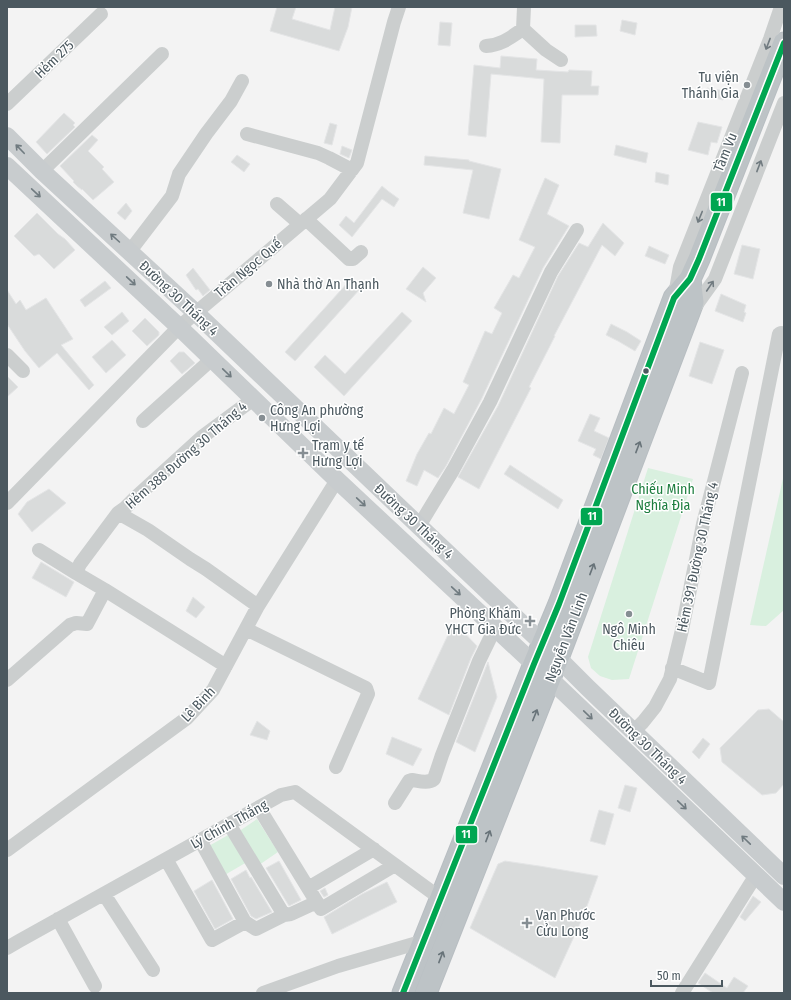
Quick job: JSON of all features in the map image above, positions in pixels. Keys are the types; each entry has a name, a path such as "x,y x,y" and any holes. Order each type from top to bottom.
{"highway":[{"name":"Nguyễn Văn Linh","path":"403,993 542,643 559,604 674,298 690,278 699,259 784,43"},
{"name":"Nguyễn Văn Linh","path":"426,993 550,679 693,302 690,278"}],"main road":[{"name":"Đường 30 Tháng 4","path":"7,136 42,171 195,312 784,876"},
{"name":"Đường 30 Tháng 4","path":"7,166 179,326 337,480 550,679 784,902"},
{"path":"756,875 766,859"}],"street":[{"name":"Trần Ngọc Quế","path":"7,503 179,326 330,199 357,164 399,7"},
{"path":"523,29 524,7"},
{"name":"Tầm Vu","path":"674,298 680,267 770,39 781,7"},
{"name":"Hẻm 275","path":"7,104 101,14"},
{"path":"486,46 500,44 523,29"},
{"path":"523,29 546,50 561,60"},
{"path":"42,171 162,54"},
{"path":"130,251 172,196 179,174 206,134 231,101 242,81"},
{"path":"687,318 715,279 784,103"},
{"path":"247,134 318,153 352,170"},
{"path":"278,204 303,222 349,260 353,259 361,252"},
{"path":"419,526 457,464 490,402 551,272 577,230"},
{"path":"672,668 709,683 779,334 784,334"},
{"path":"7,355 23,371"},
{"path":"143,421 212,358"},
{"name":"Hẻm 391 Đường 30 Tháng 4","path":"633,732 655,707 670,679 703,524 742,373"},
{"name":"Hẻm 388 Đường 30 Tháng 4","path":"76,573 80,564 118,513 202,437 248,403 252,397"},
{"name":"Lê Bình","path":"7,850 187,718 213,690 258,606 337,480"},
{"name":"Hẻm 388 Đường 30 Tháng 4","path":"118,513 148,530 258,606"},
{"path":"39,550 226,666"},
{"path":"7,680 70,625 76,623 87,624 105,590"},
{"path":"395,803 409,781 431,782 434,779 479,661 495,628"},
{"path":"246,630 366,688 368,694 336,767"},
{"name":"Lý Chính Thắng","path":"7,948 281,795 295,792 440,898"},
{"path":"259,808 321,909 395,865"},
{"path":"229,824 284,915"},
{"path":"200,840 245,922 256,929 284,915 291,914 316,902"},
{"path":"308,888 374,849"},
{"path":"166,859 212,940 245,922"},
{"path":"682,993 756,875"},
{"path":"104,894 153,970"},
{"path":"58,919 95,986"},
{"path":"263,993 338,966 424,941"}],"green space":[{"name":"Chiếu Minh Nghĩa Địa","path":"648,468 693,479 629,679 612,680 600,676 591,668 588,657"},
{"path":"784,474 784,610 766,626 750,625"},
{"path":"257,819 278,852 259,865 238,832"},
{"path":"230,834 247,862 223,876 207,847"}],"building":[{"path":"277,7 296,7 292,19 330,30 335,7 352,7 348,27 339,51 270,31"},
{"path":"622,20 637,23 635,35 620,31"},
{"path":"440,22 452,23 450,46 438,45"},
{"path":"575,25 596,25 597,36 575,37"},
{"path":"501,56 537,59 536,70 568,72 569,70 592,71 591,86 599,86 598,95 562,95 560,143 541,142 544,79 491,74 486,137 468,135 474,65 500,68"},
{"path":"707,88 725,91 723,100 706,96"},
{"path":"64,113 75,123 73,125 75,127 47,154 36,142"},
{"path":"698,122 722,127 717,143 711,142 708,155 688,150"},
{"path":"330,123 337,125 332,145 324,143"},
{"path":"92,135 98,140 88,151 104,167 102,169 114,182 93,200 73,182 74,181 60,166"},
{"path":"616,145 648,153 646,163 614,155"},
{"path":"342,146 352,150 349,158 340,154"},
{"path":"237,155 250,164 244,172 231,162"},
{"path":"425,156 469,160 501,169 489,219 463,213 473,170 424,165"},
{"path":"656,172 669,175 668,185 655,182"},
{"path":"545,178 559,185 547,214 569,226 543,268 482,398 446,466 438,478 424,470 417,486 406,481 417,454 429,433 431,434 444,408 454,414 469,385 463,382 485,331 492,334 502,313 494,308 513,275 519,278 535,247 519,240"},
{"path":"382,186 399,199 394,207 382,199 352,237 339,225 346,216 354,223"},
{"path":"126,203 132,211 125,220 117,213"},
{"path":"37,213 75,250 54,269 39,254 34,256 14,236"},
{"path":"603,223 624,243 615,256 602,245 554,336 529,387 531,388 479,489 458,477 498,406 558,276 579,243 588,247"},
{"path":"742,245 760,249 753,279 734,274"},
{"path":"649,246 669,255 665,264 645,256"},
{"path":"423,267 436,278 423,293 426,302 406,289"},
{"path":"193,268 210,290 203,296 198,289 196,290 186,275"},
{"path":"350,280 360,289 295,361 285,352"},
{"path":"105,281 111,288 85,307 80,300"},
{"path":"7,290 16,304 20,300 26,310 46,298 73,339 61,345 94,385 89,390 57,353 39,368 25,351 7,324"},
{"path":"721,294 746,305 744,312 746,313 743,322 715,311"},
{"path":"122,312 129,321 112,335 104,327"},
{"path":"402,312 412,321 344,396 314,367 325,355 345,374"},
{"path":"145,318 159,332 159,335 147,346 132,331"},
{"path":"611,324 641,341 635,351 606,335"},
{"path":"112,340 126,355 106,373 92,357"},
{"path":"700,342 724,350 712,384 689,376"},
{"path":"179,352 184,352 195,363 182,374 170,361"},
{"path":"7,376 18,387 7,397"},
{"path":"590,414 600,418 594,431 609,438 601,459 593,455 596,449 578,441"},
{"path":"510,465 563,500 558,509 504,474"},
{"path":"49,489 66,503 32,532 18,514 27,502"},
{"path":"41,562 74,582 66,597 32,578"},
{"path":"193,597 205,607 196,618 186,611"},
{"path":"454,622 477,646 449,715 418,699"},
{"path":"488,662 497,697 475,752 456,742"},
{"path":"769,709 784,722 784,784 776,793 762,795 722,762 720,748 758,710"},
{"path":"257,721 270,731 267,740 250,735"},
{"path":"392,737 422,749 413,766 386,754"},
{"path":"703,738 710,744 699,759 692,752"},
{"path":"625,785 637,788 630,812 618,808"},
{"path":"599,810 614,814 605,845 590,841"},
{"path":"279,861 301,900 289,906 266,868"},
{"name":"Vạn Phước Cửu Long","path":"505,861 598,876 583,917 555,978 470,928 498,864"},
{"path":"246,870 272,912 256,919 251,916 231,879"},
{"path":"212,880 233,919 215,929 194,891"},
{"path":"387,882 397,902 332,934 324,917 362,894"},
{"path":"325,888 328,895 324,897 320,891"},
{"path":"753,896 761,902 745,921 740,917"},
{"path":"705,973 727,988 734,977 748,986 743,993 713,993 698,983"}],"transit line":[{"name":"11","path":"403,993 559,604 674,298 690,279 699,259 784,43"}],"place":[{"name":"Tu viện Thánh Gia","path":"747,85"},
{"name":"Nhà thờ An Thạnh","path":"269,284"},
{"name":"Công An phường Hưng Lợi","path":"262,418"},
{"name":"Trạm y tế Hưng Lợi","path":"303,453"},
{"name":"Ngô Minh Chiêu","path":"629,614"},
{"name":"Phòng Khám YHCT Gia Đức","path":"530,621"},
{"name":"Vạn Phước Cửu Long","path":"527,923"}]}
